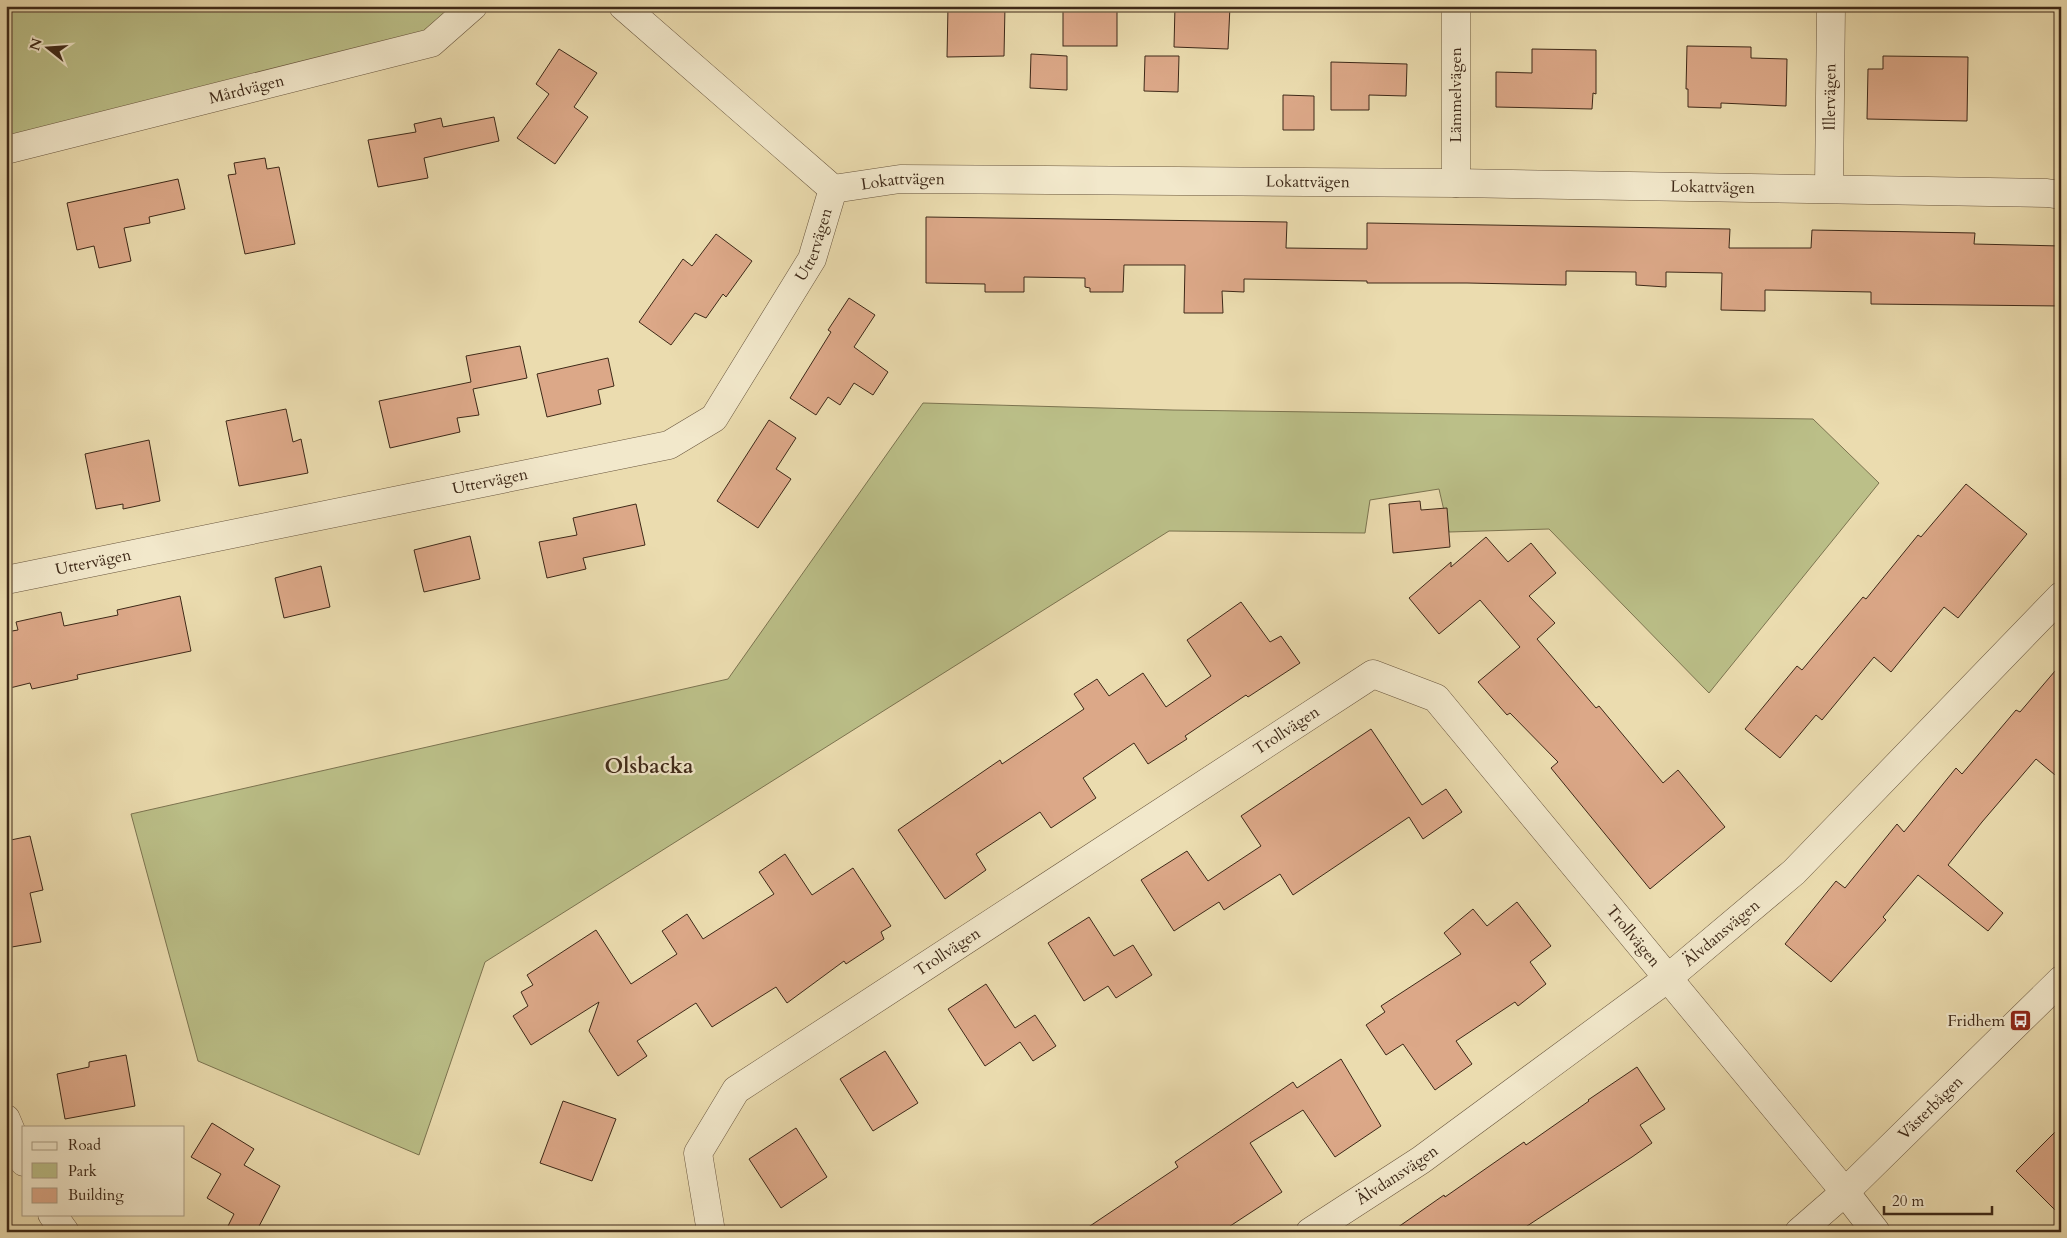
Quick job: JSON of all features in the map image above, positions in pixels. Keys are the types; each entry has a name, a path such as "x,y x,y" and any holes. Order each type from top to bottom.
{"street":[{"name":"Mårdvägen","path":"6,150 431,43 473,6"},
{"path":"623,6 833,189"},
{"name":"Lämmelvägen","path":"1456,6 1456,183"},
{"name":"Illervägen","path":"1829,188 1831,6"},
{"name":"Lokattvägen","path":"833,189 900,179 1829,188 2047,192 2061,195"},
{"name":"Uttervägen","path":"6,580 669,444 714,418 812,259 833,189"},
{"name":"Älvdansvägen","path":"1310,1232 1421,1160 1668,978 1794,872 2061,596"},
{"name":"Trollvägen","path":"711,1232 698,1153 736,1090 1373,674 1436,698 1845,1192 1876,1232"},
{"name":"Västerbågen","path":"1799,1232 1845,1192 2061,980"},
{"path":"6,1120 22,1157"},
{"path":"53,1216 64,1232"}],"green space":[{"path":"6,6 467,6 431,43 6,150"},
{"path":"923,403 1173,410 1813,419 1879,483 1709,693 1549,529 1449,532 1439,489 1370,500 1365,533 1169,531 485,962 419,1155 198,1061 131,814 728,679"}],"building":[{"path":"948,6 1005,6 1004,56 947,57"},
{"path":"1063,6 1117,6 1117,46 1063,46"},
{"path":"1175,6 1230,6 1228,49 1174,47"},
{"path":"1687,46 1751,47 1751,58 1787,59 1786,106 1721,103 1721,108 1688,107 1688,89 1686,89"},
{"path":"559,49 597,73 574,107 588,117 555,164 517,138 549,94 536,84"},
{"path":"1532,49 1596,50 1596,94 1593,93 1592,109 1496,107 1496,72 1532,73"},
{"path":"1031,54 1067,56 1067,90 1030,88"},
{"path":"1145,56 1179,56 1178,92 1144,91"},
{"path":"1883,56 1968,57 1967,121 1867,119 1868,69 1883,69"},
{"path":"1331,62 1407,64 1406,96 1369,95 1369,110 1331,110"},
{"path":"1283,95 1314,96 1314,130 1283,130"},
{"path":"494,117 499,141 424,158 428,178 378,187 368,140 416,132 414,124 441,118 443,127"},
{"path":"265,158 267,169 279,167 295,244 245,254 228,175 236,174 234,163"},
{"path":"178,179 185,209 149,217 150,223 124,228 131,261 99,268 94,246 77,250 67,203"},
{"path":"926,217 1287,222 1286,248 1367,249 1367,223 1730,229 1729,248 1811,248 1812,230 1975,233 1974,244 2061,246 2061,306 1871,304 1871,292 1765,290 1765,311 1721,310 1722,273 1666,272 1666,287 1636,285 1636,272 1566,271 1566,285 1367,283 1367,281 1244,279 1244,292 1222,291 1223,313 1184,313 1185,265 1124,265 1123,292 1090,292 1090,288 1085,287 1085,278 1024,277 1024,292 985,292 985,284 926,283"},
{"path":"716,234 752,261 726,297 723,294 706,318 695,313 671,345 639,322 683,259 692,266"},
{"path":"849,298 875,315 854,347 888,372 873,395 854,383 840,405 828,397 816,415 790,398 831,332 828,330"},
{"path":"520,346 527,378 473,389 479,415 457,418 460,432 390,448 379,401 471,382 466,356"},
{"path":"608,358 614,386 598,390 601,404 547,417 537,374"},
{"path":"286,409 293,442 301,439 308,473 239,486 226,421"},
{"path":"769,420 796,438 776,469 791,479 758,528 717,501"},
{"path":"149,440 160,501 123,509 123,504 96,509 85,454"},
{"path":"1966,484 2027,534 1958,618 1944,607 1891,672 1874,657 1822,720 1816,715 1780,758 1745,729 1797,666 1802,670 1863,597 1866,599 1918,535 1921,537"},
{"path":"1420,501 1421,510 1447,508 1450,547 1393,553 1389,504"},
{"path":"636,504 645,545 583,558 586,569 547,578 539,542 577,535 573,518"},
{"path":"470,536 480,579 424,592 414,550"},
{"path":"1486,537 1508,562 1531,543 1556,573 1529,596 1555,623 1537,639 1596,708 1599,706 1663,783 1678,770 1725,827 1650,889 1551,768 1558,762 1510,713 1507,715 1478,682 1520,647 1480,600 1439,634 1409,598 1451,562 1451,567"},
{"path":"321,566 330,607 284,618 275,578"},
{"path":"180,596 191,651 77,675 78,679 32,689 30,683 6,689 6,632 18,630 16,622 61,612 64,626 118,615 117,610"},
{"path":"1241,602 1270,642 1281,636 1300,663 1248,697 1246,695 1185,736 1187,739 1148,764 1134,743 1083,778 1096,798 1051,828 1040,812 976,854 986,870 945,899 898,830 1000,760 1002,764 1084,709 1074,694 1097,679 1109,696 1143,673 1166,707 1211,676 1187,640"},
{"path":"2061,664 2061,780 2036,759 1948,865 2003,913 1988,931 1918,875 1883,917 1886,920 1831,982 1785,944 1836,881 1845,888 1897,824 1904,832 1956,768 1962,774 2016,710 2020,712"},
{"path":"1371,729 1422,805 1446,789 1462,812 1423,839 1409,817 1293,895 1280,874 1224,910 1219,902 1174,931 1141,880 1187,851 1208,881 1261,846 1241,816"},
{"path":"30,836 43,890 30,893 41,942 6,948 6,841"},
{"path":"785,854 812,895 853,868 891,926 881,932 884,939 846,964 844,961 787,1003 776,987 712,1027 696,1003 637,1041 647,1056 618,1076 589,1031 599,1002 531,1045 513,1016 528,1006 521,992 533,985 527,975 596,930 631,984 677,954 662,931 687,914 703,939 774,894 759,872"},
{"path":"1517,902 1551,946 1530,962 1546,984 1518,1006 1515,1002 1456,1041 1472,1064 1435,1090 1403,1044 1386,1055 1366,1025 1385,1012 1381,1006 1461,954 1444,933 1473,909 1487,926"},
{"path":"1089,917 1114,956 1133,945 1152,975 1116,998 1108,986 1084,1001 1048,943"},
{"path":"986,984 1015,1028 1035,1015 1056,1046 1033,1061 1020,1042 985,1066 948,1009"},
{"path":"885,1051 918,1103 873,1131 840,1079"},
{"path":"126,1055 135,1106 65,1119 57,1074 89,1067 89,1062"},
{"path":"1341,1059 1381,1126 1335,1157 1303,1110 1250,1143 1282,1192 1221,1232 1081,1232 1178,1167 1175,1162 1293,1082 1297,1088"},
{"path":"1637,1067 1665,1109 1640,1125 1652,1143 1632,1157 1518,1232 1391,1232 1524,1142 1526,1145"},
{"path":"563,1101 616,1119 592,1181 540,1163"},
{"path":"212,1123 254,1149 244,1165 280,1186 256,1232 225,1232 234,1214 207,1198 221,1174 191,1157"},
{"path":"2061,1126 2061,1216 2016,1171"},
{"path":"796,1128 827,1177 781,1208 749,1159"}],"place":[{"name":"Fridhem","path":"2021,1021"}],"district":[{"name":"Olsbacka","path":"649,766"}]}
